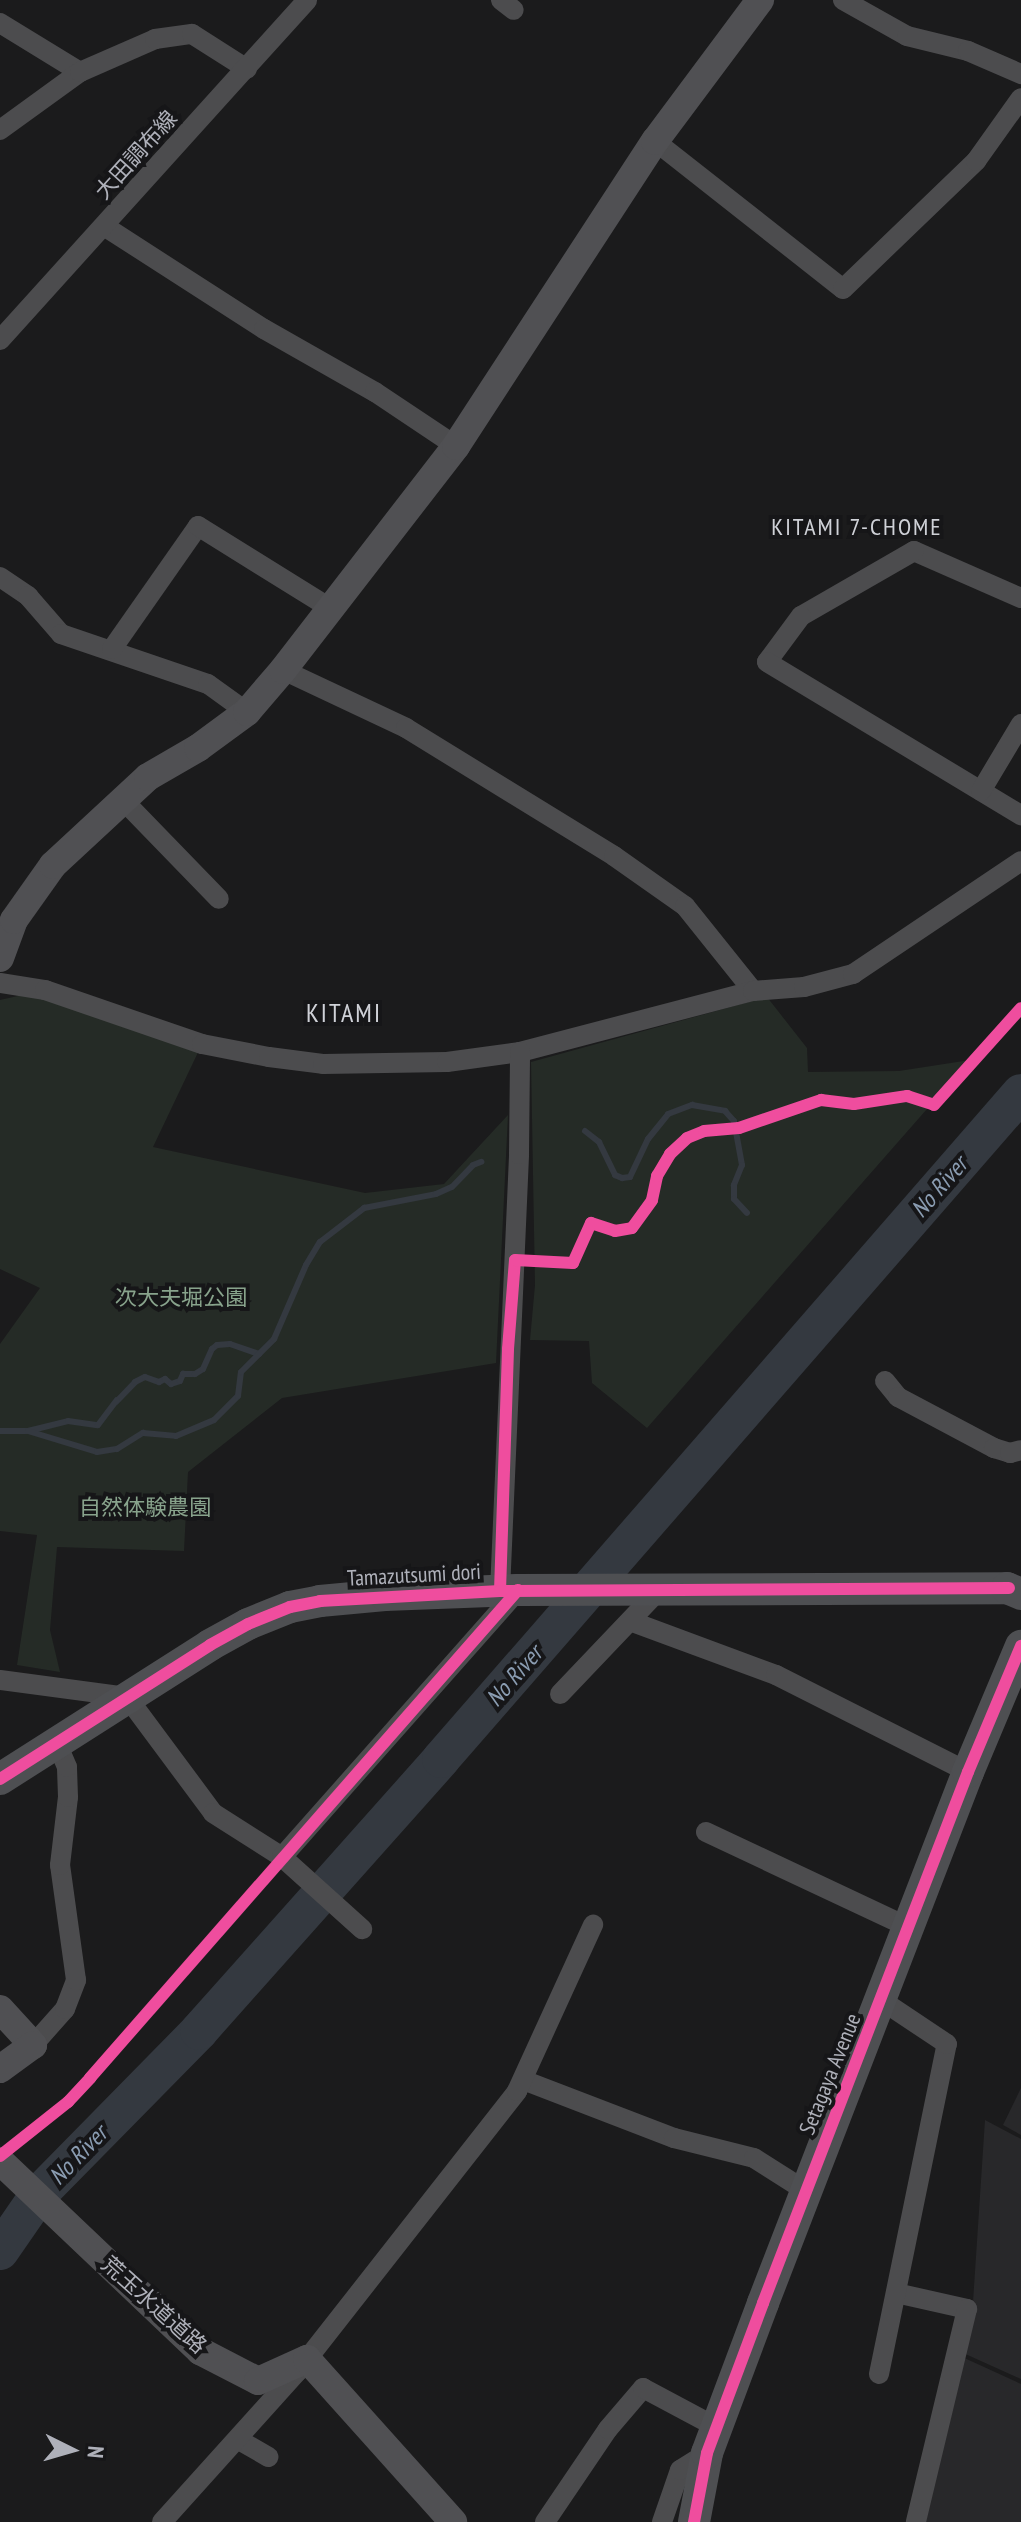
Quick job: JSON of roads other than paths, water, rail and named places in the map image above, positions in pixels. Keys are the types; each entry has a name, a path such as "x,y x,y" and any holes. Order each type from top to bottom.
{"main road":[{"name":"Tamazutsumi dori","path":"0,1779 210,1645 290,1607 352,1597 518,1590 1007,1588 1021,1594"},
{"name":"Setagaya Avenue","path":"694,2522 712,2440 968,1772 1021,1646"}],"street":[{"name":"大田調布線","path":"0,340 307,0"},
{"path":"0,958 14,920 53,865 122,799 247,712 283,670 328,607 456,446 655,141 760,0"},
{"path":"843,0 907,36 968,51 1021,74"},
{"path":"0,23 80,72"},
{"path":"0,130 80,72 155,39 192,34 247,69"},
{"path":"655,141 843,289 976,161 1021,98"},
{"path":"104,226 264,329 375,392 456,446"},
{"path":"112,649 198,526 328,607"},
{"path":"1021,598 914,551 801,616 767,662 1021,815"},
{"path":"0,577 28,596 61,634 208,684 247,712"},
{"path":"283,670 406,728 614,856 685,906 753,991"},
{"path":"981,791 1021,724"},
{"path":"122,799 219,899"},
{"path":"0,983 45,990 203,1045 269,1057 323,1064 447,1062 520,1052 753,991 804,987 853,974 1021,861"},
{"path":"287,1861 518,1590 520,1052"},
{"path":"885,1381 898,1397 994,1448 1010,1453 1021,1450"},
{"path":"560,1694 630,1621 654,1590"},
{"path":"630,1621 776,1675 968,1772"},
{"path":"0,1680 127,1697 213,1813 287,1861 360,1926"},
{"path":"0,2069 33,2045 65,2009 76,1980 60,1865 68,1797 67,1767 57,1743"},
{"path":"706,1832 910,1928"},
{"path":"162,2522 239,2440 307,2359 523,2080 593,1925"},
{"path":"879,2374 947,2044 881,2000"},
{"path":"0,2009 33,2045"},
{"path":"523,2080 674,2138 754,2158 806,2191"},
{"name":"荒玉水道道路","path":"1,2163 200,2351 258,2381 307,2359"},
{"path":"896,2293 967,2309 916,2522"},
{"path":"307,2359 453,2522"},
{"path":"545,2522 608,2429 643,2388 712,2440 680,2470 662,2522"},
{"path":"239,2440 269,2457"}],"waterway":[{"name":"No River","path":"0,2251 40,2193 199,2031 441,1759 1021,1093"},
{"path":"585,1131 599,1142 615,1175 630,1177 648,1139 668,1114 692,1105 725,1111 734,1121 742,1165 734,1185 734,1199 747,1213"},
{"path":"28,1431 97,1452 117,1449 143,1433 176,1436 214,1420 238,1396 241,1372 274,1339 306,1265 320,1242 364,1208 436,1194 452,1187 473,1165 481,1162"},
{"path":"116,1402 135,1382 145,1377 159,1382 165,1379 171,1384 180,1381 183,1374 195,1374 203,1369 217,1345 230,1344 259,1354"},
{"path":"0,1431 28,1431 68,1421 98,1425 117,1400"}],"district":[{"name":"KITAMI 7-CHOME","path":"857,527"},
{"name":"KITAMI","path":"344,1013"}],"park label":[{"name":"次大夫堀公園","path":"181,1298"},
{"name":"自然体験農園","path":"145,1508"}]}
